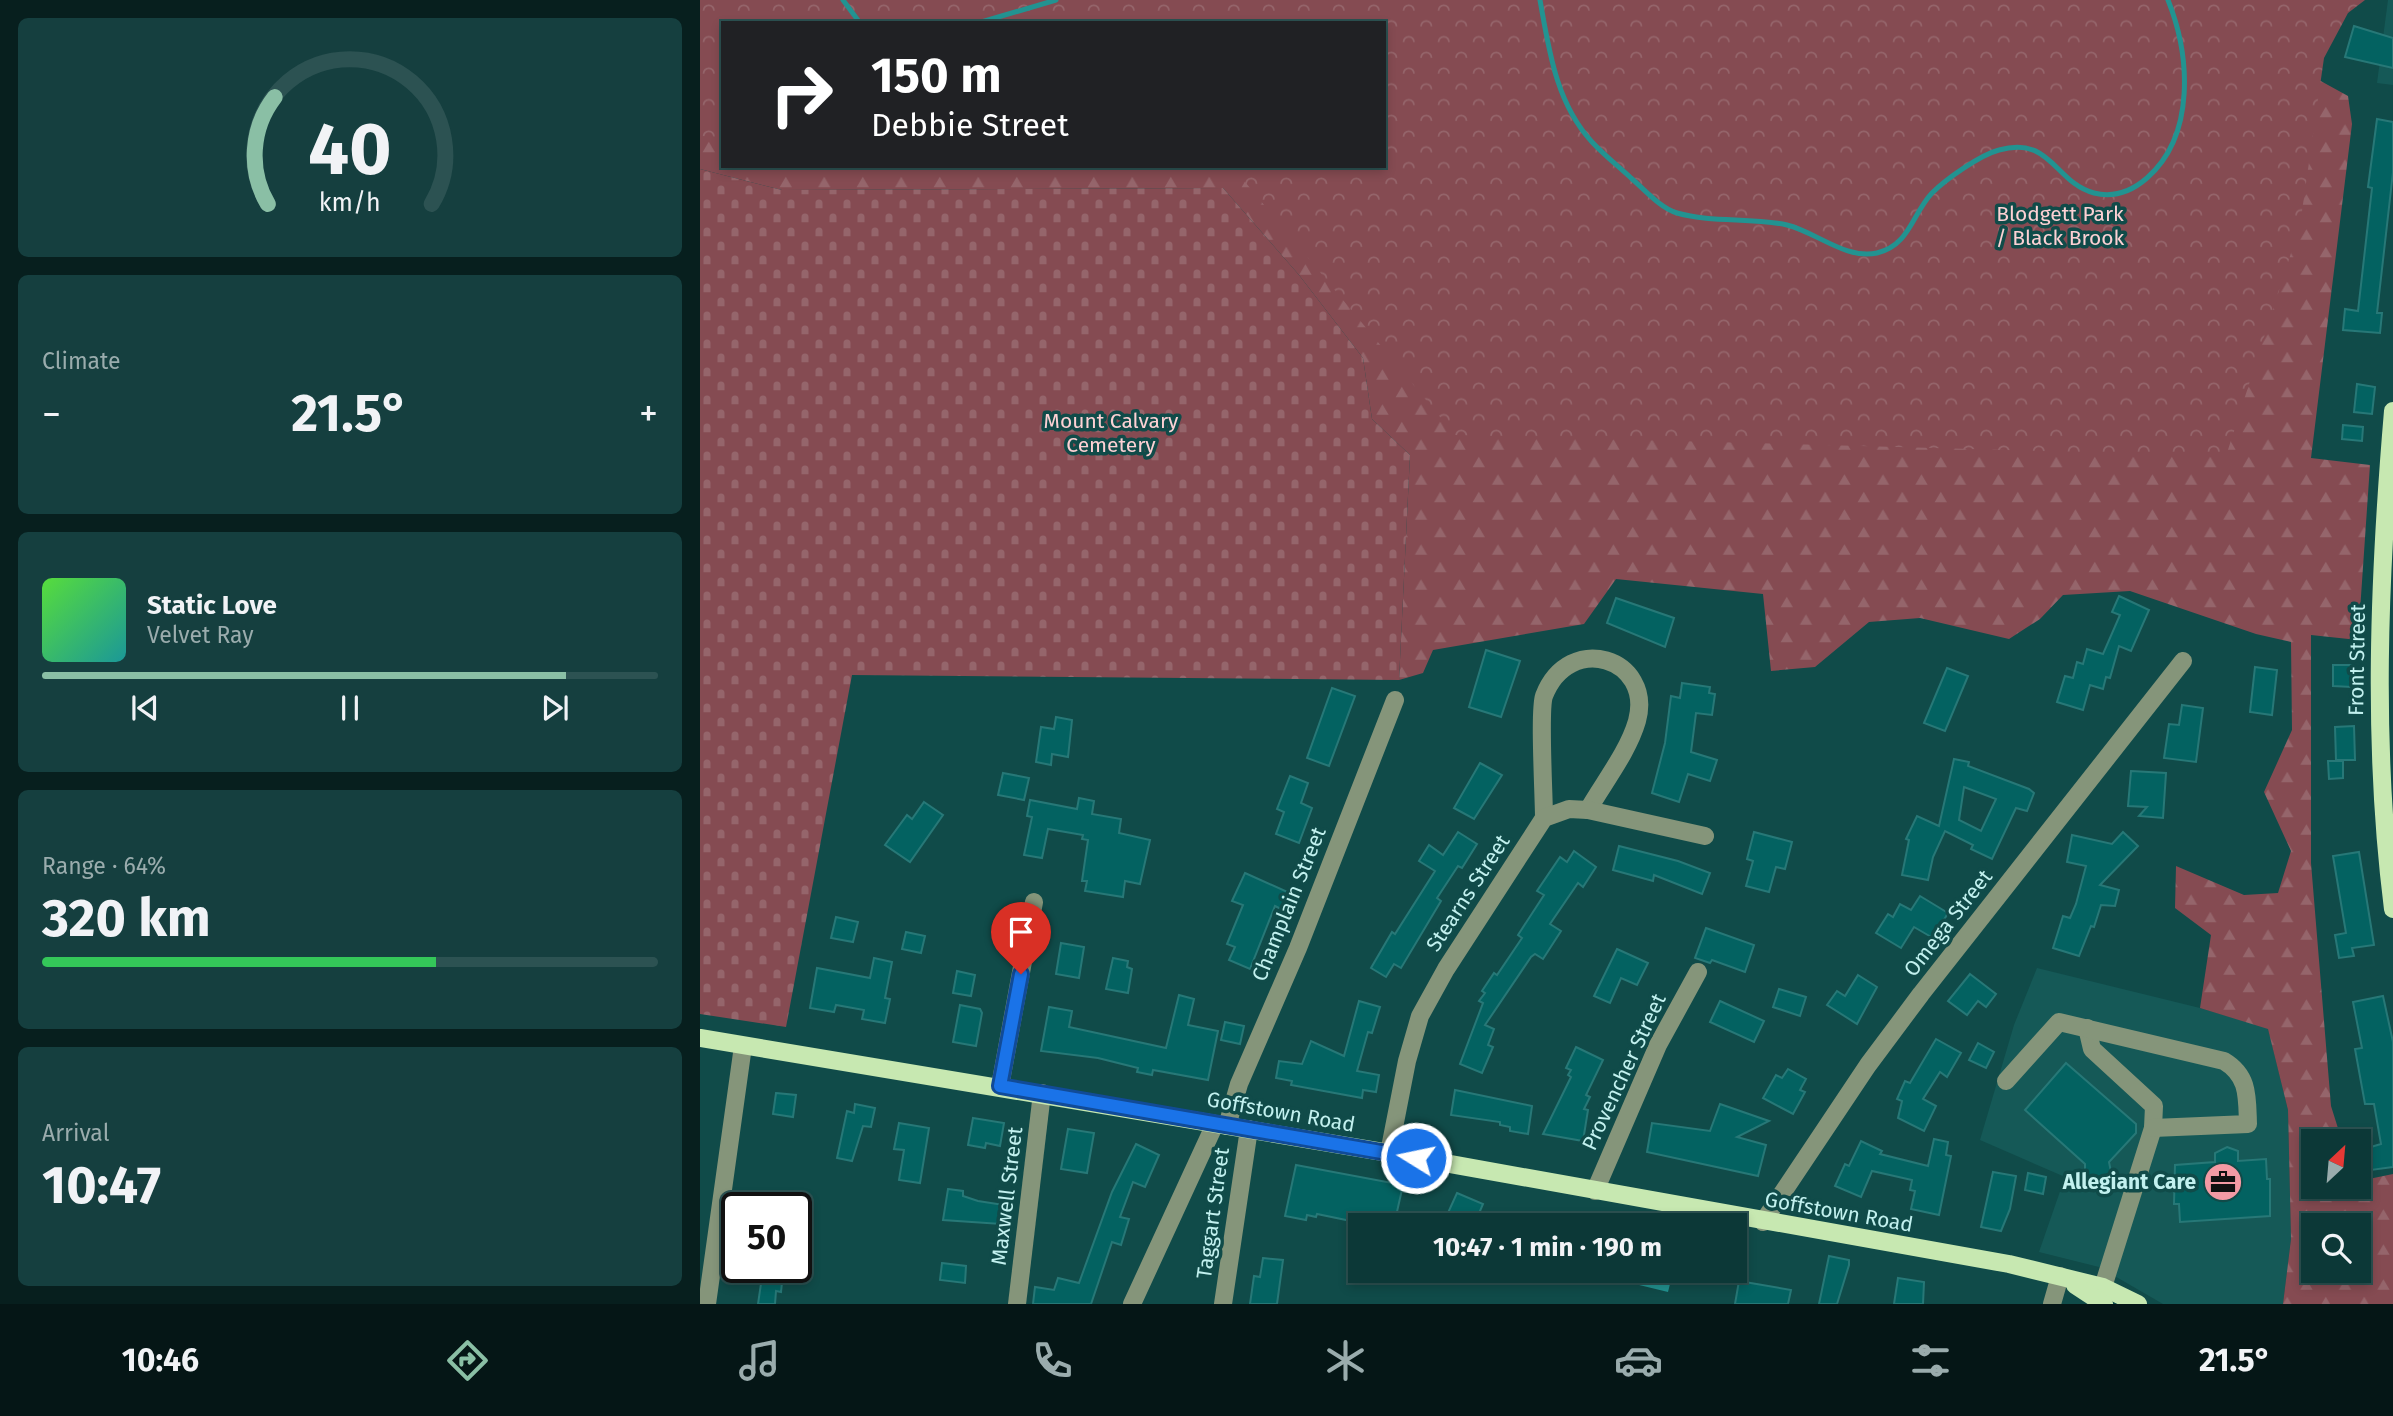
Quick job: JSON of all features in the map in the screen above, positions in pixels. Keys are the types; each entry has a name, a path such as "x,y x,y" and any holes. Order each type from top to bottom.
{"main road":[{"name":"Front Street","path":"2393,411 2381,600 2378,731 2393,909"},
{"name":"Goffstown Road","path":"700,1038 1389,1153 2060,1276 2103,1296 2138,1304"}],"street":[{"path":"1588,810 1628,742 1637,720 1638,709 1638,697 1629,676 1616,664 1594,656 1575,662 1558,675 1544,697 1545,818 1569,809 1588,810 1705,836"},
{"name":"Omega Street","path":"1763,1222 1868,1065 1921,994 2183,661"},
{"name":"Champlain Street","path":"1132,1304 1239,1084 1311,916 1395,700"},
{"name":"Stearns Street","path":"1389,1153 1407,1061 1420,1016 1446,969 1545,818"},
{"path":"1000,1086 1034,902"},
{"name":"Provencher Street","path":"1595,1191 1658,1045 1698,972"},
{"path":"2006,1081 2059,1022 2224,1061 2238,1069 2246,1087 2248,1124 2153,1128"},
{"path":"2087,1028 2092,1049 2154,1106 2153,1128 2103,1296"},
{"path":"707,1304 743,1046"},
{"name":"Maxwell Street","path":"1017,1304 1042,1093"},
{"name":"Taggart Street","path":"1223,1304 1249,1129"},
{"path":"2052,1304 2060,1276"}],"shaded area":[{"path":"2388,0 2393,0 2393,85 2377,83"},
{"path":"2037,968 2200,1008 2268,1028 2288,1110 2291,1239 2283,1304 2163,1304 2099,1267 2039,1252 2065,1177 1980,1140 2014,1025"},
{"path":"1635,1283 1670,1283 1668,1292"}],"green space":[{"name":"Blodgett Park / Black Brook","path":"700,0 1777,0 2308,74 2348,96 2352,124 2311,458 2370,465 2358,640 2311,635 2311,863 2331,1106 2338,1129 2301,1129 2301,1199 2371,1199 2371,1179 2393,1174 2393,1304 2283,1304 2291,1239 2288,1110 2268,1029 2200,1008 2211,935 2175,908 2176,866 2244,895 2278,893 2291,851 2264,792 2292,730 2291,642 2256,634 2130,591 2063,595 2040,619 2009,639 1920,618 1869,622 1815,667 1771,671 1763,594 1616,579 1584,624 1433,650 1423,673 1399,680 1410,455 1372,419 1363,358 1299,275 1223,188 782,190 700,169"},
{"name":"Blodgett Park / Black Brook","path":"700,0 2365,0 2348,13 2324,58 2300,225 2226,456 1455,435 1236,171 1193,168 1386,168 1386,21 721,21 721,137 700,136"},
{"name":"Mount Calvary Cemetery","path":"700,169 782,190 1223,188 1299,275 1363,358 1372,419 1410,455 1399,680 852,675 786,1027 700,1014"}],"building":[{"path":"2354,26 2393,38 2393,68 2345,57"},
{"path":"2377,119 2393,122 2393,172 2377,313 2382,313 2380,333 2343,330 2345,309 2358,311 2372,188 2368,187"},
{"path":"2357,384 2375,387 2372,414 2354,412"},
{"path":"2343,425 2363,427 2362,441 2342,439"},
{"path":"2119,596 2149,610 2131,651 2119,646 2110,678 2106,677 2103,689 2090,685 2083,710 2057,702 2065,676 2073,678 2077,662 2083,664 2087,649 2103,654 2120,615 2112,612"},
{"path":"1616,598 1674,618 1665,647 1607,623"},
{"path":"1486,650 1520,661 1501,717 1469,707"},
{"path":"2333,665 2353,665 2352,687 2333,686"},
{"path":"2255,667 2277,670 2272,715 2250,712"},
{"path":"1947,668 1968,676 1945,731 1924,723"},
{"path":"1682,683 1710,687 1709,693 1715,694 1712,715 1696,713 1691,752 1717,760 1710,781 1688,774 1679,802 1652,793 1665,743 1671,696 1680,698"},
{"path":"1332,688 1355,696 1329,766 1307,758"},
{"path":"2182,705 2203,708 2196,762 2164,758 2169,724 2179,725"},
{"path":"1056,717 1072,720 1068,757 1052,754 1051,765 1036,762 1041,727 1054,729"},
{"path":"2354,726 2355,760 2336,760 2335,727"},
{"path":"1954,759 1969,762 1968,766 2034,793 2027,811 2016,808 1992,859 1971,849 1973,845 1945,831 1933,857 1928,880 1902,875 1909,840 1906,839 1917,816 1939,826","holes":["1964,787 1996,799 1981,831 1959,820"]},
{"path":"2328,761 2343,761 2343,778 2329,779"},
{"path":"1480,763 1502,775 1474,819 1454,808"},
{"path":"2131,771 2166,773 2163,818 2139,816 2147,807 2128,806"},
{"path":"1003,773 1029,778 1024,800 998,795"},
{"path":"1290,776 1308,783 1301,803 1312,808 1299,843 1276,834 1284,812 1277,809"},
{"path":"1079,798 1094,801 1092,814 1121,819 1119,833 1150,840 1140,884 1125,881 1123,897 1085,891 1087,881 1082,881 1088,840 1082,839 1083,835 1048,829 1042,858 1024,855 1032,817 1027,816 1030,800 1077,809"},
{"path":"924,802 943,815 910,862 885,845 907,815 912,819"},
{"path":"1458,832 1477,844 1462,868 1458,866 1437,898 1441,901 1401,968 1394,964 1386,977 1371,968 1392,932 1395,934 1435,871 1419,861 1429,845 1443,855"},
{"path":"1754,832 1792,842 1785,869 1776,867 1769,892 1746,886 1753,861 1747,859"},
{"path":"2123,832 2138,846 2100,885 2119,890 2115,906 2101,905 2094,927 2091,926 2079,956 2053,948 2063,916 2070,918 2076,904 2086,866 2067,862 2072,835 2112,844"},
{"path":"1619,846 1678,861 1710,873 1702,894 1654,875 1653,881 1613,870"},
{"path":"1574,851 1596,867 1583,887 1578,883 1550,924 1561,931 1543,959 1535,954 1531,957 1485,1025 1494,1029 1488,1045 1493,1047 1482,1073 1460,1064 1483,1003 1479,1001 1485,993 1482,991 1494,973 1497,975 1522,938 1518,935 1544,895 1537,891 1560,857 1567,862"},
{"path":"2359,852 2374,945 2352,948 2354,956 2339,958 2335,935 2346,933 2333,856"},
{"path":"1245,873 1292,894 1285,911 1275,906 1250,969 1229,960 1235,947 1227,944 1243,905 1232,901"},
{"path":"1920,896 1948,913 1933,938 1914,927 1901,948 1876,933 1888,914 1893,917 1900,904 1911,910"},
{"path":"836,917 858,922 853,942 831,938"},
{"path":"1706,928 1754,945 1745,972 1712,960 1710,963 1695,958"},
{"path":"906,932 925,936 921,953 902,949"},
{"path":"1061,943 1084,947 1079,978 1056,974"},
{"path":"1617,949 1648,963 1637,985 1621,978 1610,1003 1594,996"},
{"path":"874,958 892,962 885,998 890,999 885,1023 862,1019 864,1010 836,1005 834,1012 810,1008 817,968 870,978"},
{"path":"1113,958 1128,961 1127,967 1132,969 1128,993 1106,989"},
{"path":"957,971 975,975 971,996 953,993"},
{"path":"1970,974 1996,994 1986,1007 1978,1001 1967,1015 1948,1001"},
{"path":"1858,975 1877,987 1857,1024 1827,1005 1837,991 1845,996"},
{"path":"1779,989 1806,997 1800,1016 1773,1007"},
{"path":"1179,995 1194,999 1188,1025 1218,1031 1208,1080 1153,1070 1152,1075 1137,1072 1138,1068 1098,1058 1041,1051 1049,1007 1072,1011 1069,1027 1166,1048"},
{"path":"2383,996 2393,1042 2393,1167 2371,1170 2371,1147 2381,1144 2374,1104 2365,1104 2355,1049 2362,1048 2353,1002"},
{"path":"1359,1001 1380,1007 1372,1033 1368,1032 1357,1071 1379,1075 1376,1092 1363,1090 1362,1098 1291,1085 1292,1081 1276,1078 1279,1061 1302,1064 1311,1041 1344,1056"},
{"path":"1720,1001 1764,1021 1754,1042 1710,1022"},
{"path":"960,1005 980,1009 982,1013 976,1046 953,1042"},
{"path":"1225,1022 1244,1026 1240,1044 1221,1040"},
{"path":"1936,1039 1961,1053 1947,1077 1940,1072 1923,1099 1936,1106 1924,1131 1898,1118 1902,1101 1897,1099 1905,1081 1910,1083"},
{"path":"1978,1043 1994,1052 1986,1068 1969,1060"},
{"path":"1576,1047 1603,1060 1586,1095 1590,1097 1584,1109 1588,1110 1583,1141 1543,1134 1571,1077 1568,1075 1571,1070 1566,1068"},
{"path":"2066,1063 2136,1124 2136,1133 2109,1162 2111,1172 2103,1182 2093,1182 2085,1175 2085,1164 2025,1110"},
{"path":"1788,1069 1806,1079 1800,1090 1805,1092 1793,1114 1763,1098 1776,1075 1782,1078"},
{"path":"1455,1090 1532,1106 1528,1134 1510,1131 1510,1127 1500,1125 1500,1122 1451,1115"},
{"path":"776,1093 796,1095 793,1117 773,1114"},
{"path":"855,1104 875,1108 871,1127 863,1126 852,1161 837,1158 847,1111 854,1113"},
{"path":"1720,1104 1769,1121 1737,1137 1766,1145 1758,1176 1647,1152 1652,1123 1710,1131"},
{"path":"973,1118 1004,1123 1000,1146 986,1143 985,1148 968,1145"},
{"path":"899,1123 929,1128 920,1183 899,1180 904,1150 894,1149"},
{"path":"1068,1129 1094,1133 1087,1173 1061,1169"},
{"path":"1934,1139 1948,1142 1946,1155 1951,1156 1939,1215 1911,1209 1915,1191 1910,1190 1912,1180 1872,1171 1861,1197 1835,1186 1845,1164 1849,1166 1861,1141 1882,1151 1880,1154 1928,1166"},
{"path":"1136,1144 1159,1155 1145,1187 1133,1182 1120,1217 1129,1219 1121,1245 1112,1242 1091,1304 1033,1304 1035,1287 1054,1290 1058,1278 1079,1283 1112,1192"},
{"name":"Allegiant Care","path":"2227,1147 2238,1151 2238,1161 2266,1159 2267,1179 2270,1179 2270,1216 2180,1222 2179,1204 2174,1204 2175,1165 2215,1162 2215,1153"},
{"path":"1296,1165 1403,1185 1397,1213 1348,1213 1348,1220 1317,1214 1316,1217 1307,1215 1306,1220 1285,1216"},
{"path":"1993,1172 2016,1176 2010,1209 2001,1231 1981,1227"},
{"path":"2028,1173 2046,1177 2043,1194 2025,1190"},
{"path":"948,1189 963,1191 963,1196 978,1201 1004,1205 1001,1224 943,1220"},
{"path":"1457,1193 1483,1204 1479,1213 1448,1213"},
{"path":"1829,1256 1849,1260 1849,1265 1837,1304 1819,1304"},
{"path":"1263,1258 1283,1260 1277,1304 1250,1304 1254,1276 1260,1277"},
{"path":"942,1263 966,1266 965,1283 940,1280"},
{"path":"1898,1278 1924,1282 1923,1304 1894,1304"},
{"path":"761,1283 782,1283 781,1292 776,1291 775,1304 758,1304"},
{"path":"1739,1283 1791,1290 1788,1304 1735,1304"}],"waterway":[{"path":"843,0 859,21"},
{"path":"985,21 1056,0"},
{"path":"1540,0 1556,75 1570,110 1597,147 1658,203 1671,211 1690,216 1787,225 1843,249 1865,254 1877,253 1897,243 1925,201 1938,187 1973,162 1999,150 2016,147 2042,154 2070,180 2094,193 2109,195 2122,192 2147,178 2163,160 2174,140 2184,93 2181,45 2168,0"}],"place":[{"name":"Allegiant Care","path":"2223,1182"}],"route":[{"path":"1021,974 1000,1086 1416,1158"}]}
